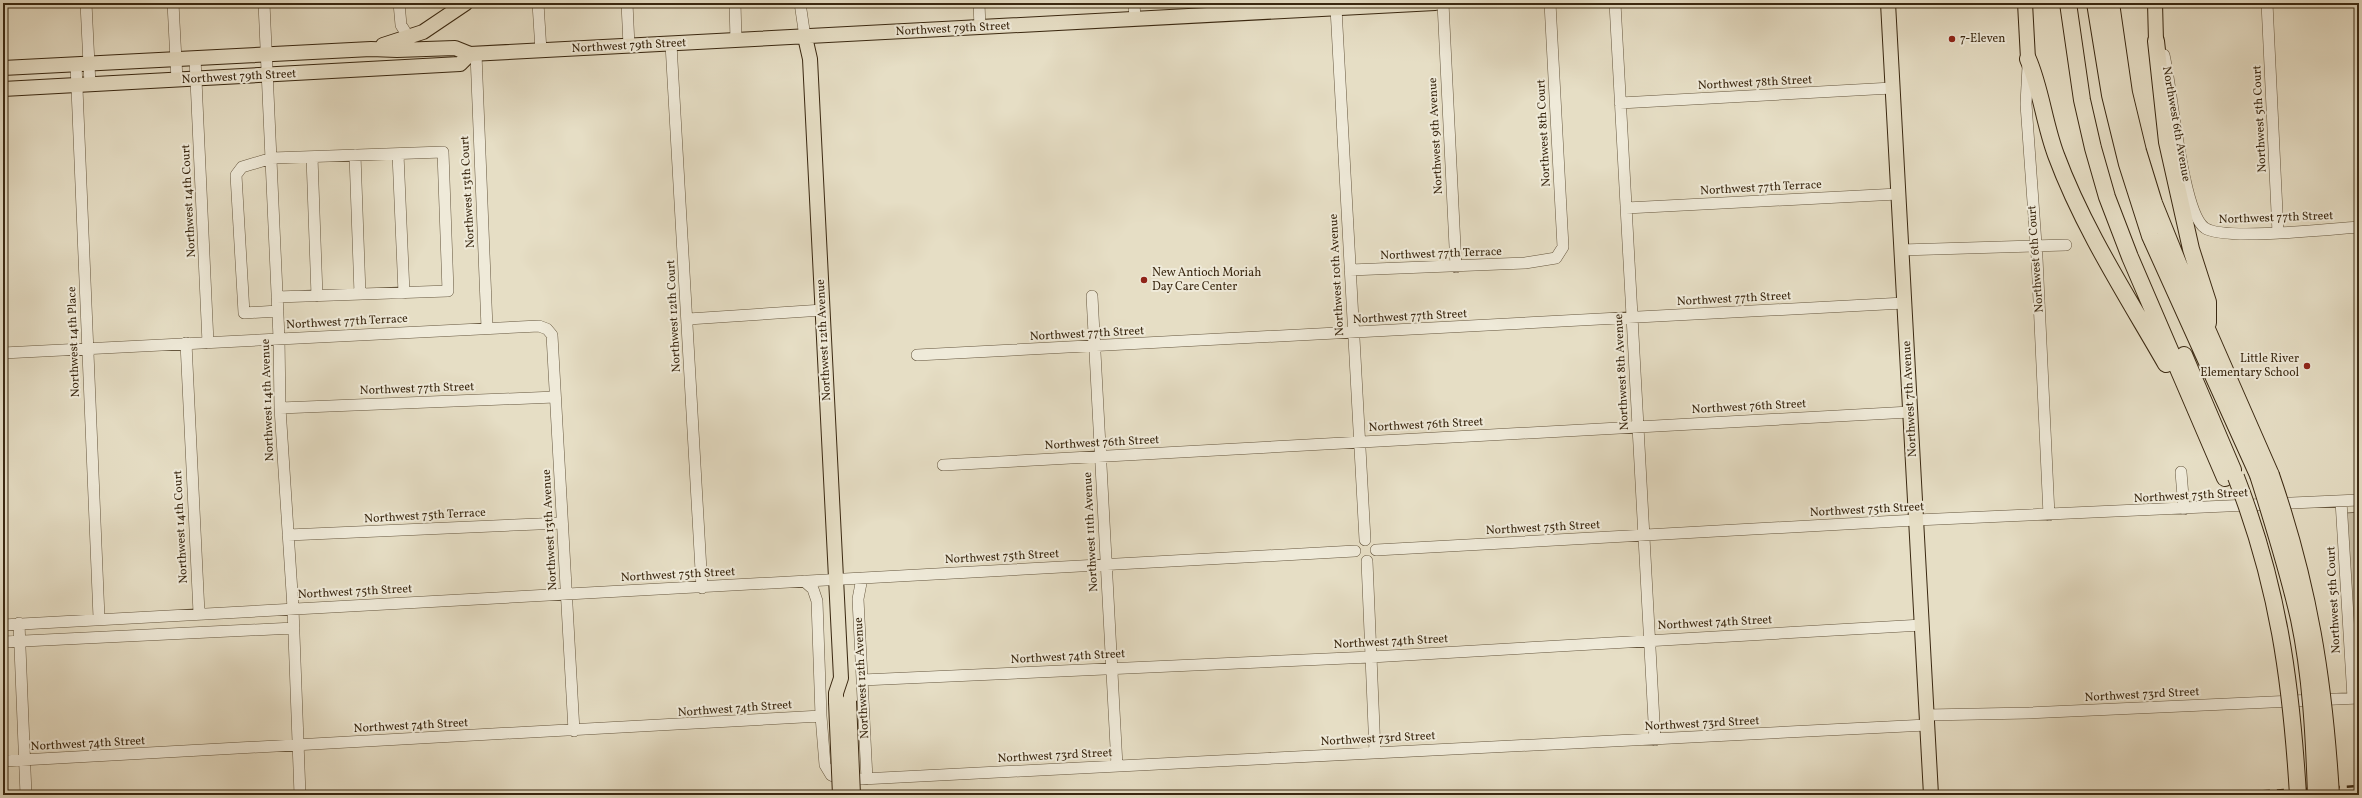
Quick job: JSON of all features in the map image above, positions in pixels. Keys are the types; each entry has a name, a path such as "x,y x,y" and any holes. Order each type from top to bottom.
{"highway":[{"path":"2068,3 2082,100 2093,148 2107,197 2204,430"},
{"path":"2079,3 2090,83 2117,192 2148,275 2263,553 2282,634 2293,716 2298,795"},
{"path":"2096,3 2112,103 2127,164 2150,236 2290,531 2311,614 2325,707 2331,795"},
{"path":"2111,3 2124,93 2138,151 2154,203 2178,265 2208,329 2264,475 2299,620 2308,683 2316,795"},
{"path":"2156,41 2167,142 2191,249 2208,302 2208,329"},
{"path":"2028,59 2035,74 2042,113 2056,155 2076,201 2115,275 2231,478 2260,583 2270,630 2277,673 2288,795"}],"main road":[{"path":"371,49 409,38 438,23 466,3"},
{"name":"Northwest 79th Street","path":"3,68 371,49 396,50 455,48 473,54 1134,19 1241,8 1435,3"},
{"name":"Northwest 7th Avenue","path":"1888,3 1931,795"},
{"name":"Northwest 6th Court","path":"2025,3 2028,59"},
{"name":"Northwest 6th Avenue","path":"2155,3 2156,41"},
{"name":"Northwest 12th Avenue","path":"805,37 810,59 841,678 848,693 842,702 840,795"},
{"name":"Northwest 79th Street","path":"3,89 267,76 460,64 473,54"},
{"name":"Northwest 12th Avenue","path":"842,702 853,795"}],"street":[{"name":"Northwest 14th Place","path":"86,3 83,64 87,348 99,618"},
{"path":"173,3 177,80"},
{"name":"Northwest 14th Avenue","path":"264,3 272,158 279,338 280,408 293,608 300,795"},
{"path":"399,3 401,25 409,38"},
{"path":"538,3 541,50"},
{"path":"627,3 629,46"},
{"path":"735,3 736,40"},
{"name":"Northwest 12th Avenue","path":"800,3 805,37"},
{"path":"979,3 980,28"},
{"path":"1134,3 1134,19"},
{"name":"Northwest 9th Avenue","path":"1443,3 1456,267"},
{"name":"Northwest 8th Court","path":"1550,3 1563,248 1556,258"},
{"name":"Northwest 8th Avenue","path":"1615,3 1655,740"},
{"name":"Northwest 5th Court","path":"2267,3 2278,233"},
{"name":"Northwest 10th Avenue","path":"1343,6 1352,333 1365,540"},
{"name":"Northwest 6th Avenue","path":"2156,41 2163,52 2169,75 2179,147 2197,221"},
{"name":"Northwest 12th Court","path":"671,44 688,319 702,588"},
{"name":"Northwest 13th Court","path":"473,54 487,328"},
{"name":"Northwest 14th Court","path":"195,58 208,343"},
{"name":"Northwest 6th Court","path":"2028,59 2026,104 2036,245 2049,515"},
{"name":"Northwest 78th Street","path":"1620,104 1892,88"},
{"path":"277,297 448,291 443,152 272,158 242,167 236,175 244,313 278,311"},
{"path":"398,154 404,293"},
{"path":"355,155 360,294"},
{"path":"312,157 317,296"},
{"name":"Northwest 77th Terrace","path":"1626,208 1898,194"},
{"name":"Northwest 77th Street","path":"2197,221 2205,229 2216,234 2278,233 2359,227"},
{"path":"1901,250 2066,245"},
{"name":"Northwest 77th Terrace","path":"1350,270 1456,267 1525,263 1556,258"},
{"name":"Northwest 11th Avenue","path":"1092,296 1116,766"},
{"name":"Northwest 77th Street","path":"917,355 1094,347 1904,303"},
{"path":"688,319 822,310"},
{"name":"Northwest 77th Terrace","path":"3,352 487,328 539,326 547,329"},
{"name":"Northwest 13th Avenue","path":"547,329 552,335 574,731"},
{"name":"Northwest 14th Court","path":"186,343 199,613"},
{"name":"Northwest 77th Street","path":"280,408 555,397"},
{"name":"Northwest 76th Street","path":"943,465 1910,412"},
{"path":"2181,472 2184,509"},
{"name":"Northwest 75th Street","path":"1376,550 1916,520 2359,500"},
{"name":"Northwest 5th Court","path":"2342,501 2356,698"},
{"name":"Northwest 75th Terrace","path":"288,535 562,523"},
{"path":"1365,540 1372,541 1376,550 1374,558 1367,561 1358,559 1355,551 1356,544 1365,540"},
{"name":"Northwest 75th Street","path":"3,624 702,588 804,581 1355,551"},
{"path":"1367,561 1376,752"},
{"name":"Northwest 12th Avenue","path":"862,578 858,599 867,779"},
{"path":"804,581 813,590 816,601 821,716"},
{"path":"19,624 26,795"},
{"name":"Northwest 74th Street","path":"862,680 1371,657 1922,625"},
{"path":"3,642 294,628"},
{"name":"Northwest 73rd Street","path":"821,716 825,765 831,775 842,780 1376,752 1655,740 2029,713 2356,698"},
{"name":"Northwest 74th Street","path":"3,761 574,731 821,716"}],"shaded area":[{"path":"2359,512 2359,687 2355,687 2346,513"}],"railway":[{"path":"2193,795 2359,786"}],"place":[{"name":"7-Eleven","path":"1952,39"},
{"name":"New Antioch Moriah Day Care Center","path":"1144,280"},
{"name":"Little River Elementary School","path":"2307,366"}]}
